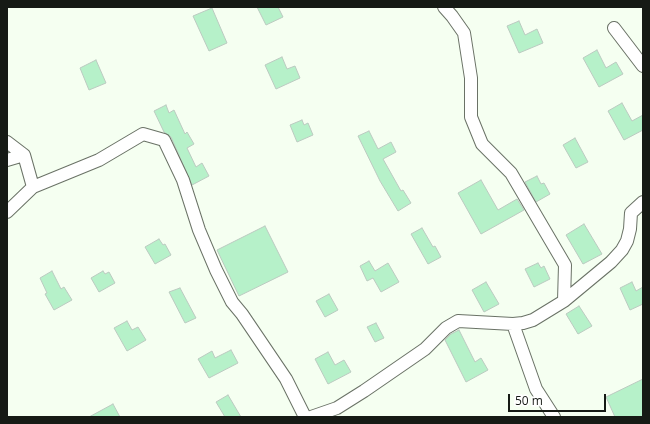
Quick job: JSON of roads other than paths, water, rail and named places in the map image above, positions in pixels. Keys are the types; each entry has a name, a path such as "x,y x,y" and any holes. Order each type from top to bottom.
{"street":[{"path":"444,7 464,33 471,78 471,117 482,144 511,173 565,265 564,301"},
{"path":"614,28 643,66"},
{"path":"7,212 33,187 99,160 143,134 164,140 183,180 199,230 232,302 242,314 312,416 336,408 364,391 425,349 446,328 458,321 513,324 523,323 533,320 564,301 611,262 622,250 627,241 630,230 631,213 643,202"},
{"path":"7,142 24,155 33,187"},
{"path":"7,160 24,155"},
{"path":"513,324 536,389 554,417"}]}
